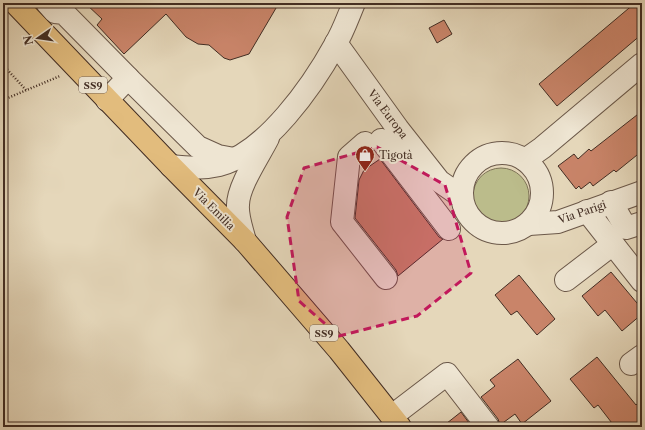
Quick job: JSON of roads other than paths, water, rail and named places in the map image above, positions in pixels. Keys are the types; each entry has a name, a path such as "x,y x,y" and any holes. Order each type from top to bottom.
{"main road":[{"name":"Via Emilia","path":"15,3 68,70 107,100 245,241 339,350 396,422"}],"street":[{"path":"47,3 55,12 64,13 198,147 218,156 234,159"},
{"path":"245,241 239,221 238,206 239,195 243,183 272,132 311,85 336,44 354,3"},
{"path":"68,70 94,44"},
{"name":"Via Europa","path":"336,44 398,129 439,181 462,197"},
{"path":"525,160 542,148 642,64"},
{"path":"107,100 128,78"},
{"path":"171,166 197,169 220,165 234,159 250,149 272,132"},
{"path":"386,278 342,222 349,156 373,141 418,188 448,229"},
{"path":"494,154 512,154 525,160 534,169 541,182 541,204 535,217 529,224 510,233 496,233 483,229 474,222 465,211 462,189 466,176 474,164 481,159 494,154"},
{"path":"418,188 435,176"},
{"name":"Via Parigi","path":"529,224 558,222 587,210 642,192"},
{"name":"Via Parigi","path":"611,202 626,228 642,223"},
{"path":"587,210 642,281"},
{"path":"566,280 613,244"},
{"path":"396,422 448,374 488,427"}],"place":[{"name":"Tigotà","path":"365,172"}]}
